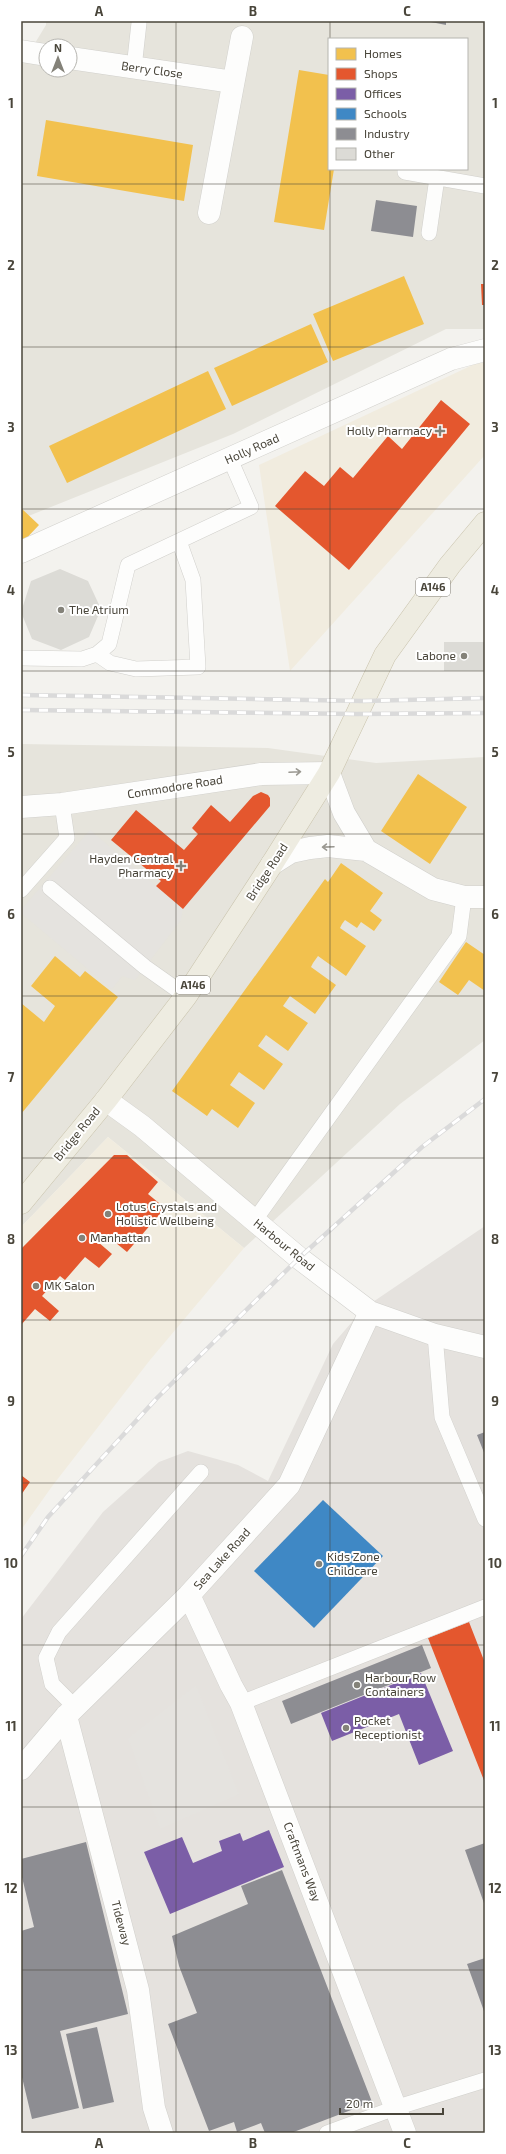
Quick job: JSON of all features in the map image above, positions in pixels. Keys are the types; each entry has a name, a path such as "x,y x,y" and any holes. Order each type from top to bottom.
{"highway":[{"name":"Bridge Road","path":"21,1203 106,1100 186,996 329,773 385,655 450,565 485,523"}],"street":[{"path":"209,213 242,37"},
{"path":"21,51 38,54"},
{"name":"Berry Close","path":"78,59 233,82"},
{"name":"Holly Road","path":"21,552 451,359 485,350"},
{"name":"Commodore Road","path":"21,807 62,804 261,774 308,772 329,773"},
{"path":"329,773 344,813 366,850"},
{"path":"272,864 291,852 310,848 335,846 366,850 433,889 474,897"},
{"name":"Harbour Road","path":"106,1100 142,1126 254,1221 370,1312 435,1335 485,1347"},
{"name":"Sea Lake Road","path":"21,1769 70,1712 189,1595 289,1485 370,1312"},
{"name":"Craftmans Way","path":"189,1595 231,1685 241,1703 405,2133"},
{"name":"Tideway","path":"70,1712 138,1990 154,2108 162,2133"}],"lane":[{"path":"134,68 140,23"},
{"path":"405,170 405,172 485,186"},
{"path":"429,233 437,178"},
{"path":"21,658 82,659 97,654 109,644 128,565 251,507 230,459"},
{"path":"97,654 110,663 136,669 198,667 193,580 179,541"},
{"path":"21,890 67,838 62,804"},
{"path":"50,888 145,967 186,996"},
{"path":"254,1221 459,936 474,897"},
{"path":"435,1335 442,1417 485,1519"},
{"path":"70,1712 52,1684 46,1658 59,1632 201,1472"},
{"path":"241,1703 485,1607"},
{"path":"327,2133 395,2108 485,2080"}],"shaded area":[{"path":"46,21 485,21 485,329 446,329 233,434 21,519 21,66 38,38 38,78 78,78 78,38 38,38 46,25"},
{"path":"479,362 485,363 485,455 290,671 259,465"},
{"path":"21,744 268,748 376,763 485,757 485,1040 400,1104 244,1248 108,1137 21,1227"},
{"path":"90,830 183,909 181,920 135,980 122,976 112,989 21,913 21,910"},
{"path":"108,1137 244,1248 150,1360 53,1485 21,1530 21,1227"},
{"path":"485,1226 485,2133 21,2133 21,1619 103,1512 159,1462 188,1451 238,1465 268,1481 333,1344 364,1308"},
{"path":"196,1685 239,1794 160,1829 128,1738"}],"building: Homes":[{"path":"299,70 328,75 328,170 334,170 324,230 274,222"},
{"path":"46,120 193,145 184,201 37,176"},
{"path":"404,276 424,324 333,361 313,314"},
{"path":"311,324 328,362 232,406 214,368"},
{"path":"208,371 226,409 67,483 49,446"},
{"path":"21,508 39,525 21,544"},
{"path":"418,774 467,807 430,864 381,831"},
{"path":"341,863 383,893 370,911 382,920 374,931 361,922 357,928 345,920 342,924 340,928 366,946 346,976 318,956 313,963 311,967 336,985 315,1014 290,996 283,1006 308,1023 288,1051 266,1035 258,1046 283,1064 264,1090 239,1072 230,1085 255,1103 238,1128 212,1109 207,1116 172,1091 325,879 328,882"},
{"path":"466,942 485,955 485,991 469,980 458,995 439,982"},
{"path":"55,956 80,977 85,971 118,997 21,1114 21,1003 44,1022 55,1006 31,986"}],"building: Shops":[{"path":"481,284 485,284 485,305 482,305"},
{"path":"441,400 470,424 349,570 275,506 305,471 324,486 340,467 353,478 388,436 402,449"},
{"name":"Hayden Central Pharmacy","path":"261,792 268,795 270,798 270,806 183,909 156,886 161,881 111,840 136,810 184,850 198,834 192,828 211,805 230,822 253,796"},
{"path":"114,1155 127,1155 158,1182 148,1194 165,1208 127,1252 105,1234 98,1242 112,1254 99,1268 85,1257 65,1280 60,1276 42,1296 59,1311 50,1321 35,1309 21,1325 21,1249"},
{"path":"21,1475 30,1482 21,1495"},
{"path":"469,1622 485,1663 485,1783 428,1638"}],"building: Offices":[{"name":"Pocket Receptionist","path":"421,1673 453,1751 419,1765 399,1714 332,1741 321,1713"},
{"path":"269,1830 284,1867 170,1914 144,1852 182,1837 193,1863 222,1851 219,1841 240,1833 243,1841"}],"building: Schools":[{"name":"Kids Zone Childcare","path":"323,1500 383,1556 314,1628 254,1571"}],"building: Industry":[{"path":"426,21 446,21 446,25"},
{"path":"376,200 417,206 413,237 371,231"},
{"path":"485,1432 485,1455 477,1435"},
{"name":"Harbour Row Containers","path":"422,1645 431,1668 291,1724 282,1701"},
{"path":"86,1842 128,2014 60,2031 79,2108 32,2119 21,2073 21,1931 34,1927 21,1873 21,1859"},
{"path":"485,1843 485,1906 465,1850"},
{"path":"282,1870 372,2102 291,2133 265,2133 261,2123 237,2132 234,2122 209,2131 168,2024 197,2013 179,1966 172,1936 248,1904 241,1886"},
{"path":"485,1958 485,2014 467,1964"},
{"path":"97,2027 114,2102 83,2109 66,2034"}],"building: Other":[{"name":"The Atrium","path":"60,569 88,581 101,609 89,637 61,650 32,639 21,612 31,581"},
{"name":"Labone","path":"444,642 485,642 485,671 444,671"}],"railway":[{"path":"21,695 363,701 485,698"},
{"path":"21,710 357,714 485,713"},
{"path":"21,1556 48,1517 157,1398 299,1258 422,1147 485,1099"}],"place":[{"name":"Holly Pharmacy","path":"440,431"},
{"name":"The Atrium","path":"61,610"},
{"name":"Labone","path":"464,656"},
{"name":"Hayden Central Pharmacy","path":"181,866"},
{"name":"Lotus Crystals and Holistic Wellbeing","path":"108,1214"},
{"name":"Manhattan","path":"82,1238"},
{"name":"MK Salon","path":"36,1286"},
{"name":"Kids Zone Childcare","path":"319,1564"},
{"name":"Harbour Row Containers","path":"357,1685"},
{"name":"Pocket Receptionist","path":"346,1728"}]}
